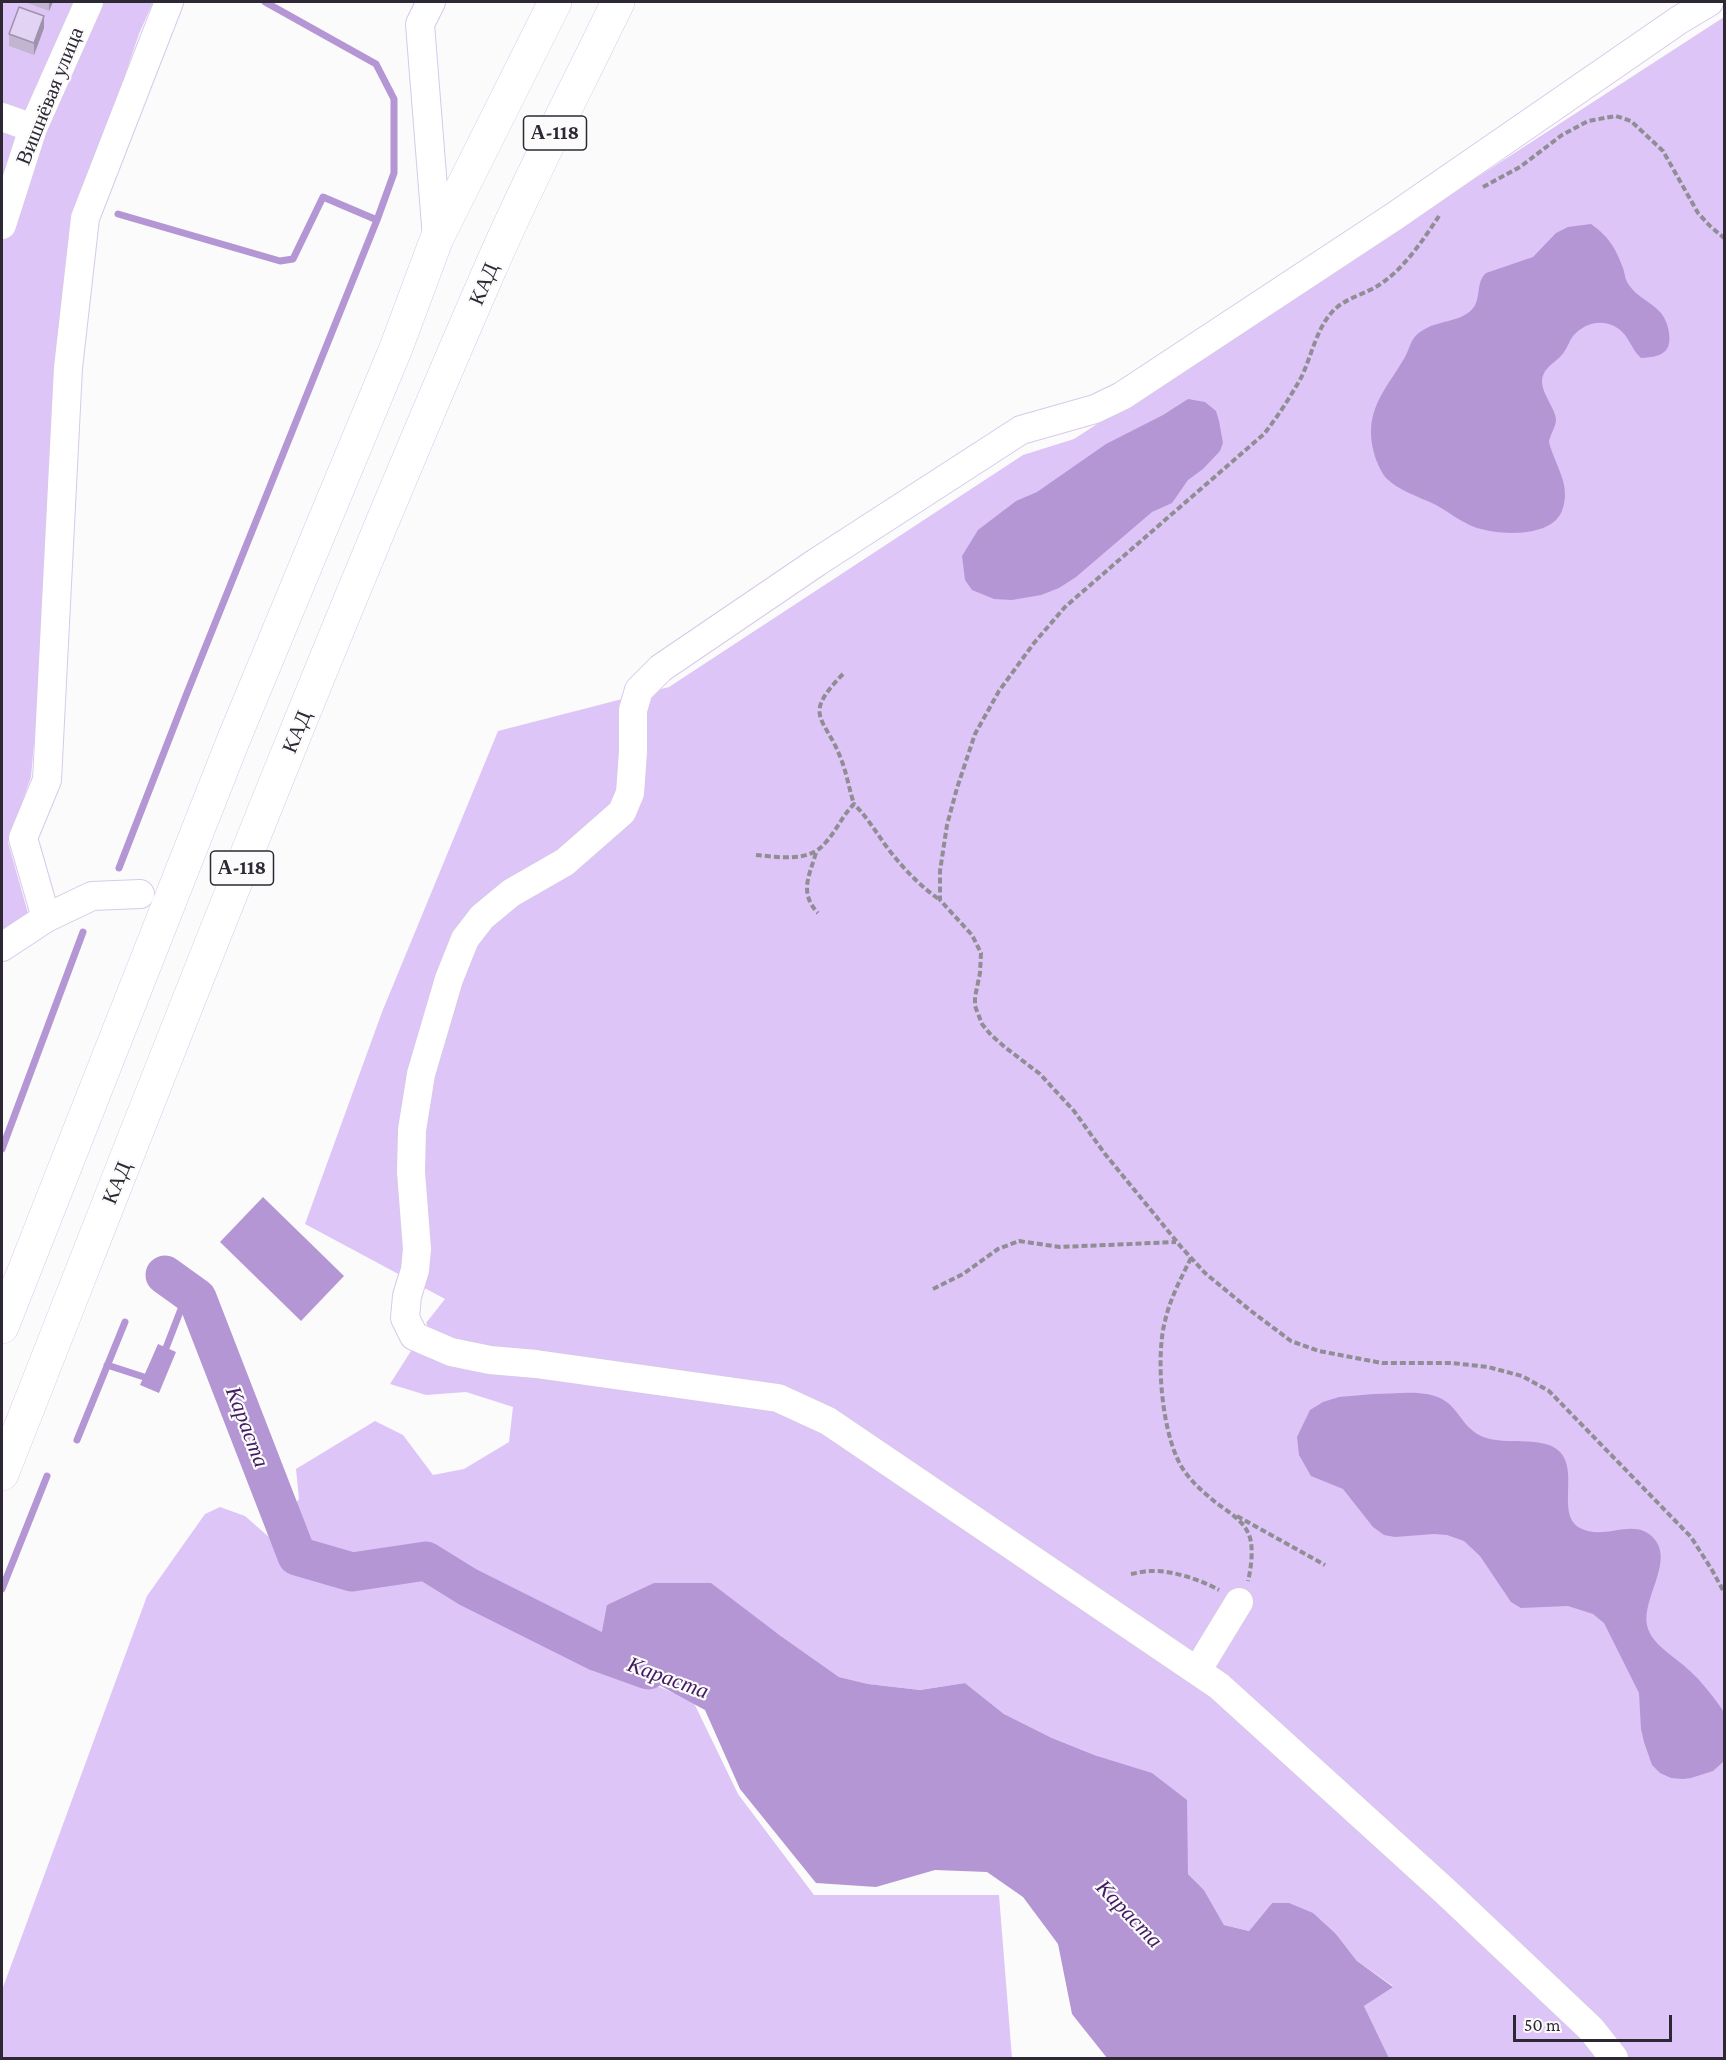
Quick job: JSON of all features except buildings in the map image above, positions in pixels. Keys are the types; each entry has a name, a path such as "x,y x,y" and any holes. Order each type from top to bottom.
{"highway":[{"name":"А-118","path":"2,1327 233,741 396,348 437,238 555,2"},
{"name":"КАД","path":"2,1474 256,833 384,519 492,265 618,2"}],"street":[{"name":"Вишнёвая улица","path":"2,225 33,128 89,2"},
{"path":"46,918 23,838 47,780 68,368 85,218 169,2"},
{"path":"431,2 420,24 437,238"},
{"path":"1614,2058 1591,2029 1446,1892 1219,1686 828,1421 778,1398 536,1364 490,1360 451,1352 414,1336 405,1318 417,1249 411,1172 412,1130 422,1074 435,1024 465,939 482,917 511,893 565,862 622,812 630,793 633,710 639,690 661,668 817,562 1021,430 1095,409 1122,396 1395,216 1679,20 1709,2"},
{"path":"2,117 33,128"},
{"path":"2,947 46,918 92,896 140,894"},
{"path":"1197,1671 1239,1602"}],"path":[{"path":"1476,191 1520,167 1562,135 1588,121 1616,116 1631,121 1663,151 1698,213 1725,238"},
{"path":"940,900 940,871 947,825 957,788 975,734 999,691 1065,607 1264,434 1280,414 1302,376 1322,327 1335,309 1380,285 1399,268 1440,215"},
{"path":"843,674 823,696 820,716 841,759 854,804 866,816 902,866 940,900 972,935 981,953 975,1006 982,1024 1006,1048 1040,1074 1060,1096 1176,1242 1205,1273 1291,1341 1319,1351 1382,1363 1452,1363 1488,1367 1522,1376 1549,1391 1691,1537 1725,1592"},
{"path":"818,913 807,896 808,875 816,853 854,804"},
{"path":"756,855 804,856 816,853"},
{"path":"933,1289 963,1274 998,1249 1019,1241 1060,1247 1176,1242"},
{"path":"1191,1258 1164,1322 1161,1356 1167,1427 1175,1455 1185,1472 1215,1502 1234,1515 1326,1565"},
{"path":"1131,1574 1151,1571 1202,1581 1239,1602 1247,1588 1251,1565 1249,1535 1234,1515"}],"shaded area":[{"path":"2,2 153,2 139,34 70,236 41,665 31,777 8,842 29,917 2,930"},
{"path":"1724,17 1724,2058 1389,2058 1364,2006 1393,1986 1357,1961 1336,1934 1272,1903 1249,1931 1224,1925 1204,1890 1188,1874 1186,1840 1097,1756 1052,1738 1004,1714 965,1683 920,1690 868,1684 839,1677 778,1634 608,1605 602,1663 693,1701 738,1794 814,1895 999,1895 1012,2058 2,2058 2,1990 147,1596 205,1514 220,1507 245,1516 270,1538 299,1499 296,1469 375,1421 403,1435 433,1475 464,1469 509,1442 513,1407 466,1392 426,1395 390,1384 411,1351 431,1331 426,1323 445,1299 305,1224 382,1012 498,731 669,687 1023,455 1074,439"}],"water":[{"path":"1591,224 1607,238 1614,248 1629,285 1663,316 1668,327 1669,340 1663,353 1641,358 1619,329 1606,323 1592,324 1585,326 1573,336 1561,356 1545,372 1543,386 1556,420 1549,442 1562,476 1565,493 1562,511 1556,520 1546,526 1522,533 1484,530 1469,525 1391,482 1382,473 1375,456 1371,425 1378,402 1414,338 1431,326 1464,316 1469,312 1476,303 1481,281 1486,273 1533,257 1556,233 1568,227"},
{"path":"1188,399 1205,402 1216,411 1223,443 1220,451 1203,469 1188,480 1172,503 1152,512 1076,577 1059,588 1041,595 1012,600 994,599 972,590 965,580 962,556 978,530 1016,501 1037,492 1106,444 1163,415"},
{"path":"263,1197 344,1276 301,1321 220,1242"},
{"path":"158,1344 176,1352 159,1393 140,1385"},
{"path":"1418,1393 1434,1396 1449,1404 1468,1426 1481,1436 1498,1440 1537,1442 1554,1447 1565,1460 1568,1470 1568,1504 1573,1522 1580,1528 1590,1531 1639,1530 1648,1533 1656,1541 1661,1560 1647,1615 1649,1632 1659,1645 1694,1675 1722,1709 1724,1714 1724,1761 1713,1771 1683,1779 1671,1778 1660,1773 1652,1765 1641,1729 1639,1693 1604,1623 1593,1614 1568,1606 1521,1608 1511,1602 1480,1556 1464,1541 1447,1535 1434,1534 1395,1537 1384,1535 1373,1527 1343,1489 1311,1476 1299,1455 1297,1437 1310,1410 1323,1402 1339,1397"},
{"path":"654,1583 711,1583 839,1677 868,1684 920,1690 965,1683 1004,1714 1052,1738 1097,1756 1152,1773 1187,1800 1188,1874 1204,1890 1224,1925 1249,1931 1272,1903 1289,1903 1313,1913 1336,1934 1357,1961 1393,1987 1364,2006 1389,2058 1107,2058 1072,2014 1058,1944 1023,1897 987,1872 935,1870 876,1887 816,1883 740,1789 705,1710 598,1652 607,1605"}],"waterway":[{"path":"119,868 394,173 394,99 376,64 265,2"},
{"path":"118,214 280,261 293,259 323,197 377,220"},
{"path":"2,1149 83,932"},
{"name":"Караста","path":"165,1275 197,1298 297,1556 352,1572 426,1561 468,1587 598,1652 648,1670"},
{"path":"166,1348 188,1291"},
{"path":"77,1440 125,1322"},
{"path":"107,1365 144,1377"},
{"path":"2,1589 47,1476"}]}
